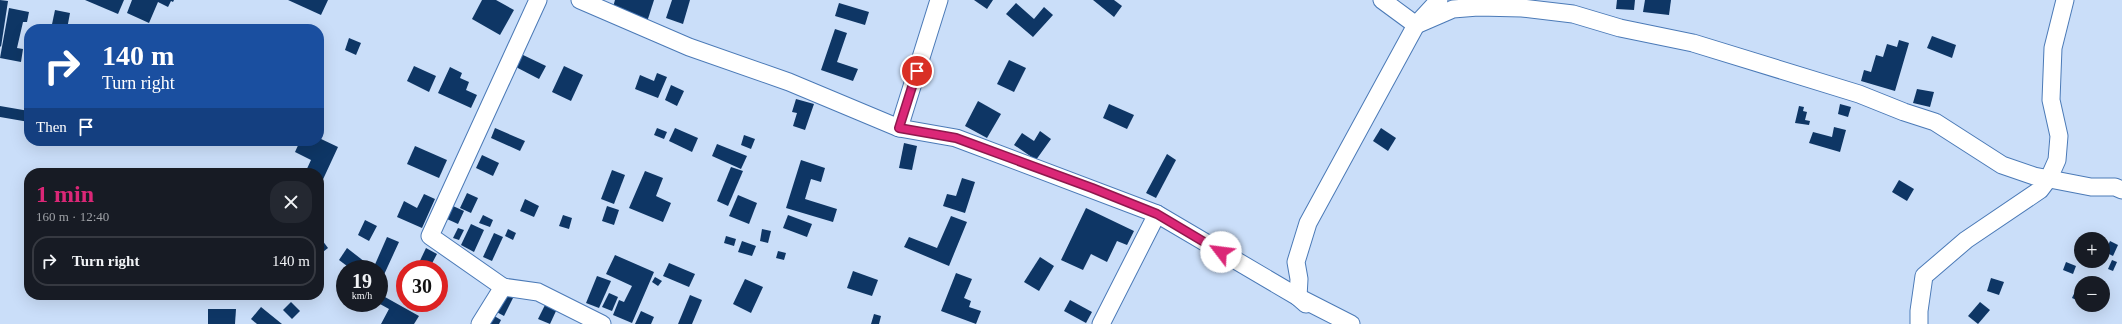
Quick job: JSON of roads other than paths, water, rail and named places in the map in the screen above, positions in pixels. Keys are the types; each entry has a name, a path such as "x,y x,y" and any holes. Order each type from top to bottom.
{"street":[{"path":"538,0 430,236 503,287 538,292 602,324"},
{"path":"580,0 689,47 789,82 899,128 956,138 1157,214 1298,297 1351,324"},
{"path":"899,128 939,0"},
{"path":"1382,0 1416,25"},
{"path":"1298,297 1299,279 1296,262 1308,223 1416,25 1439,0"},
{"path":"1918,324 1924,276 1966,240 2040,190 2049,178 2057,160 2059,136 2051,100 2053,48 2065,0"},
{"path":"1416,25 1453,9 1478,7 1522,8 1573,14 1620,28 1693,43 1859,94 1904,112 1935,122 2002,165 2034,176 2091,187 2115,187 2122,190"},
{"path":"1101,324 1157,214"},
{"path":"480,324 503,287"},
{"path":"1298,297 1331,324"}]}
